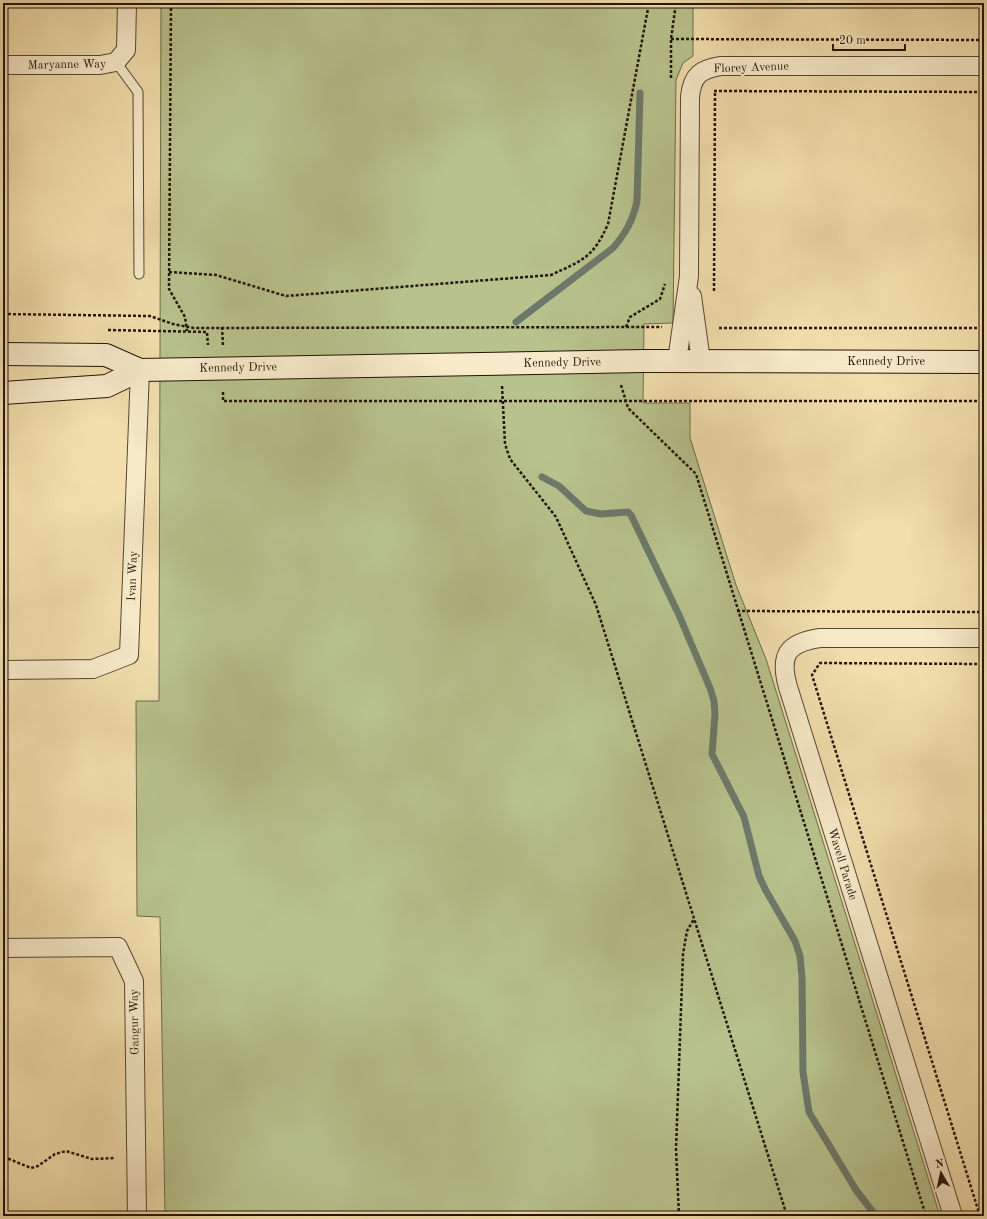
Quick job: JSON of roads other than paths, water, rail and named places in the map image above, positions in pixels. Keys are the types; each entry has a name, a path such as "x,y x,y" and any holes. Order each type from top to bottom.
{"street":[{"name":"Maryanne Way","path":"3,65 100,65 116,62 126,50 127,3"},
{"name":"Florey Avenue","path":"701,361 689,327 689,276 691,92 693,82 701,72 708,68 721,66 984,66"},
{"name":"Florey Avenue","path":"677,361 689,327"},
{"name":"Kennedy Drive","path":"3,354 106,355 140,370"},
{"name":"Kennedy Drive","path":"3,393 107,386 140,370 223,367 677,361 984,362"},
{"name":"Ivan Way","path":"3,670 92,669 129,655 140,370"},
{"name":"Wavell Parade","path":"953,1216 790,694 784,666 788,651 794,646 809,640 831,637 984,638"},
{"name":"Gangur Way","path":"3,948 118,946 134,981 137,1216"}],"lane":[{"path":"116,62 138,92 139,274"}],"waterway":[{"path":"516,322 613,248 622,237 628,226 637,201 640,93"},
{"path":"542,477 559,486 586,511 601,514 628,512 631,515 679,615 714,701 715,714 712,754 744,817 759,876 795,941 800,956 802,977 803,1072 809,1112 856,1190 876,1216"}]}
